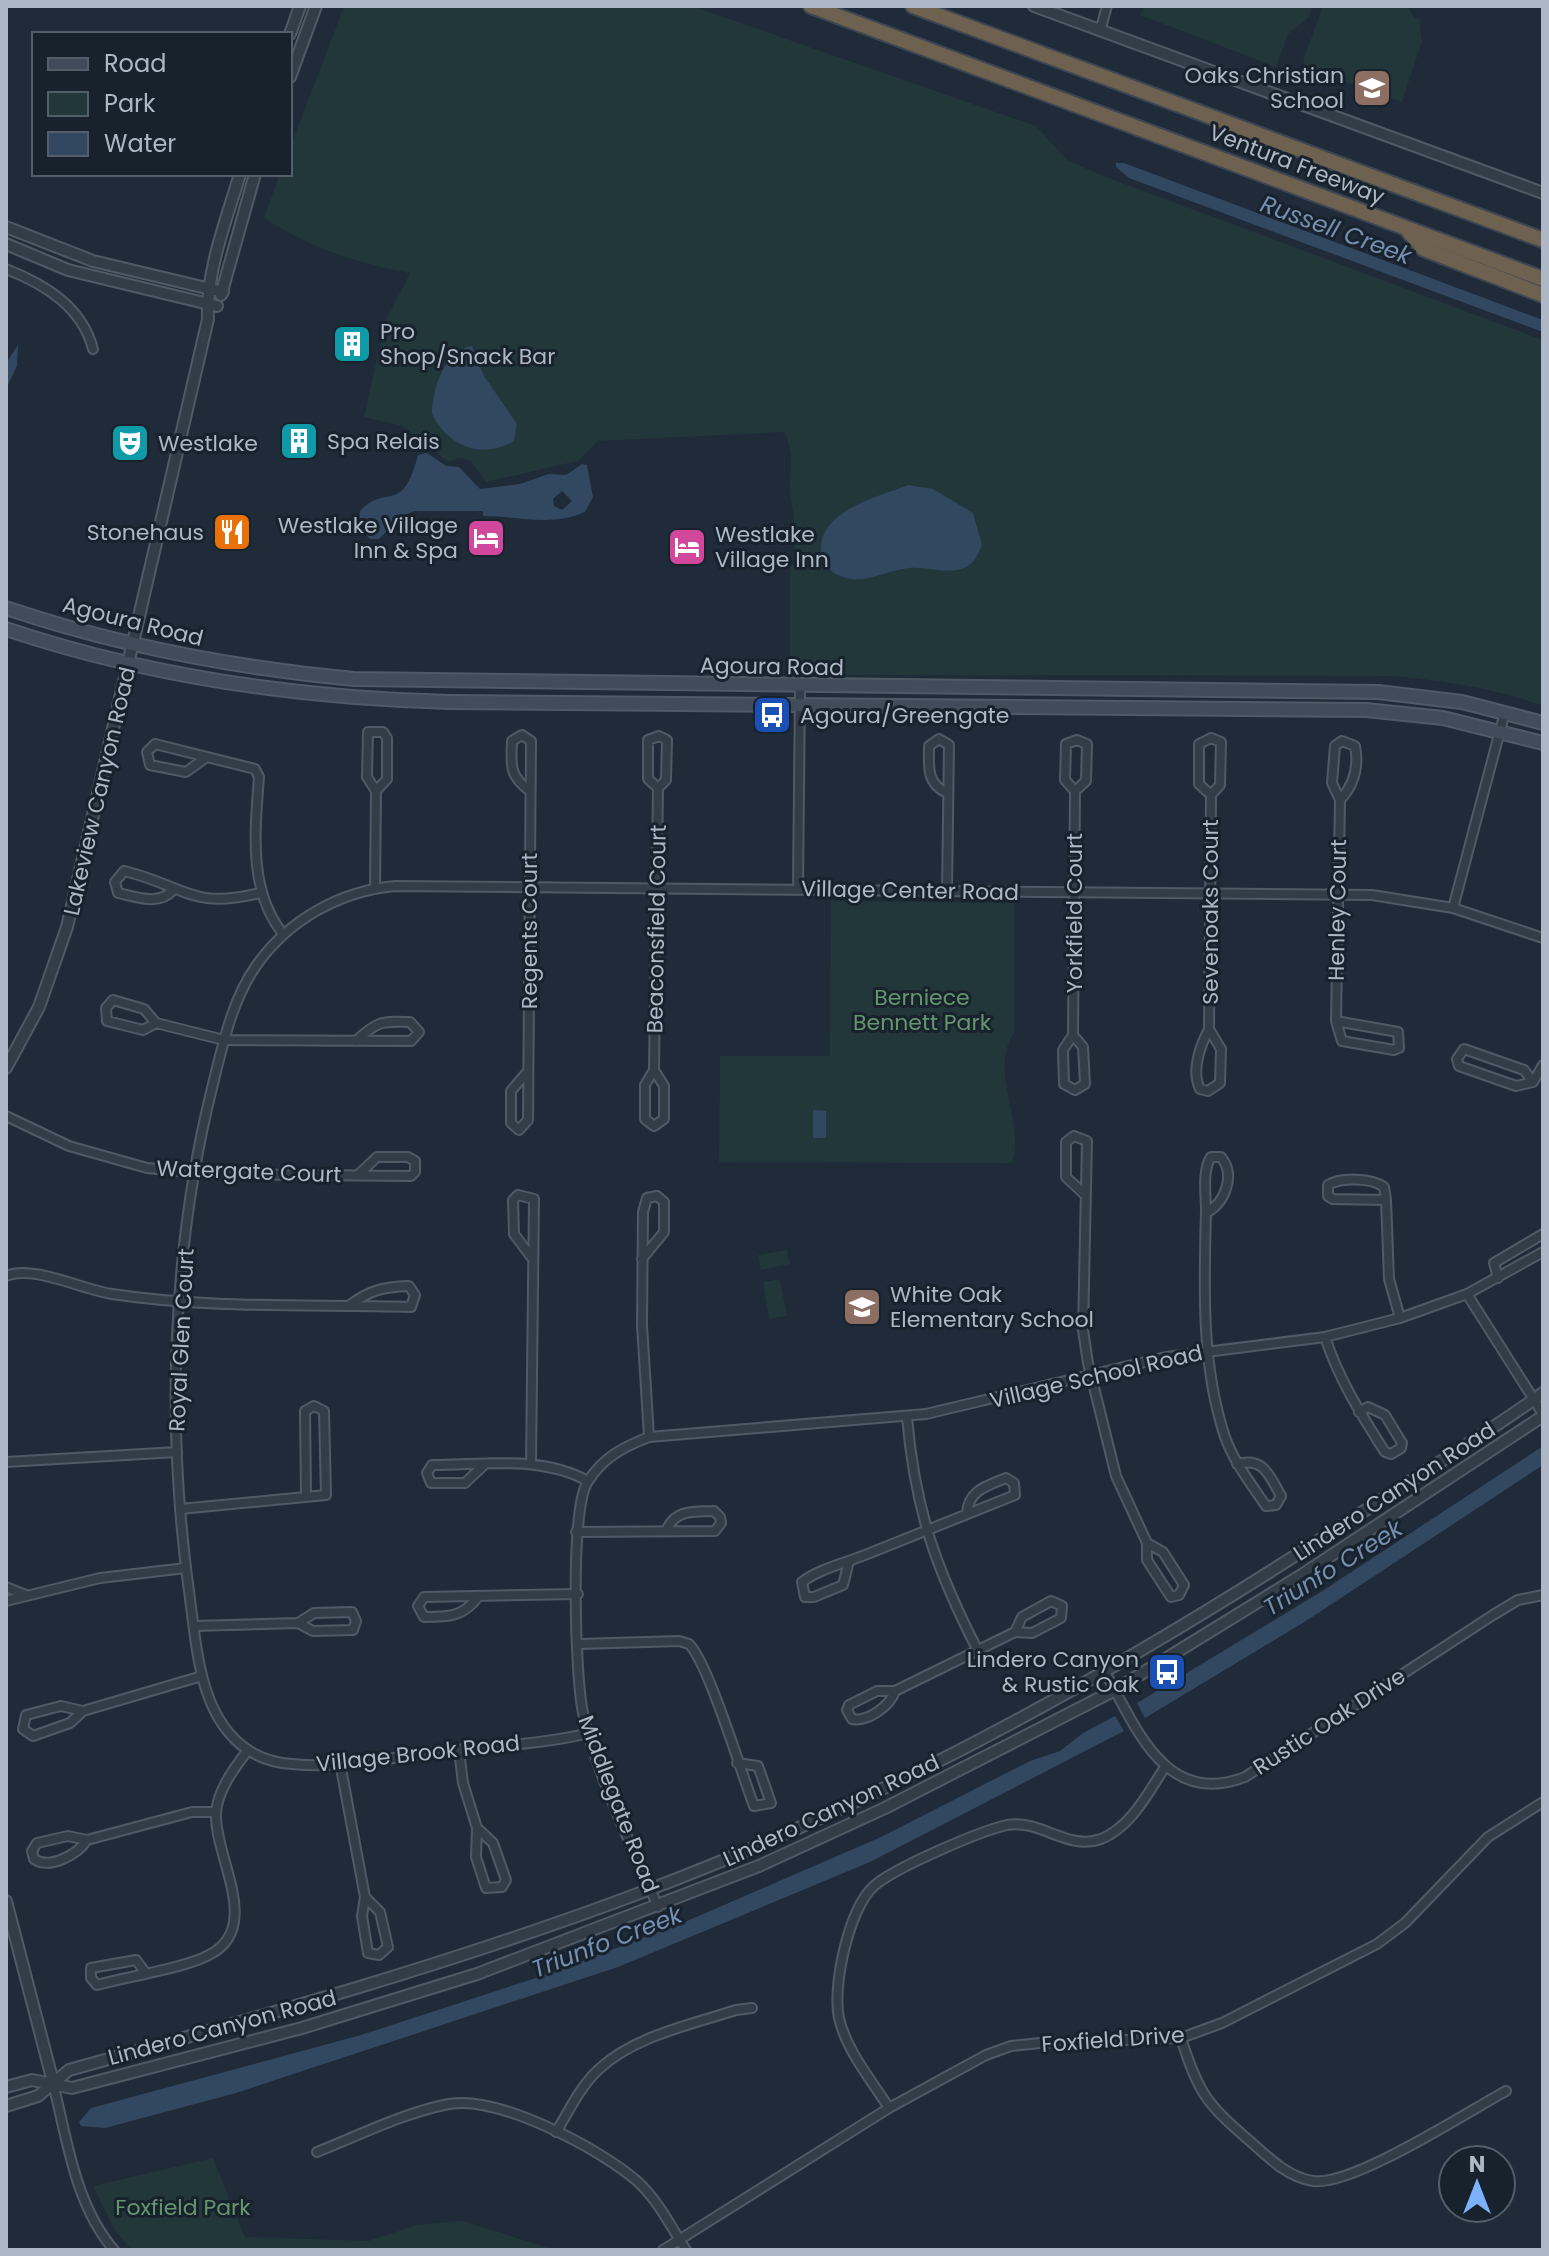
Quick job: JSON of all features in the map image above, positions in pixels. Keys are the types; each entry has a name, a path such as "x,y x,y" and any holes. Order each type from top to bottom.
{"highway":[{"name":"Ventura Freeway","path":"811,6 1543,279"},
{"name":"Ventura Freeway","path":"913,6 1543,240"},
{"path":"1406,229 1424,249 1543,295"}],"main road":[{"name":"Agoura Road","path":"6,608 133,645 247,667 376,680 1378,692 1447,699 1543,723"},
{"name":"Agoura Road","path":"6,629 129,662 272,689 383,700 1366,710 1443,718 1543,743"}],"street":[{"path":"291,32 300,6"},
{"path":"292,72 316,6"},
{"path":"1034,6 1543,193"},
{"path":"1100,31 1107,6"},
{"name":"Lakeview Canyon Road","path":"6,1068 39,1007 67,927 212,305 208,289 239,176"},
{"path":"6,244 68,270 212,305 223,292 254,176"},
{"path":"6,227 69,254 223,292"},
{"path":"6,269 35,282 77,314 93,349"},
{"path":"798,889 800,687"},
{"path":"1453,908 1505,712"},
{"path":"375,888 376,791 367,777 366,740 368,732 376,731 383,732 387,738 387,779 376,791"},
{"name":"Regents Court","path":"528,1071 511,1091 511,1123 519,1130 528,1120 531,741 522,735 512,741 511,770 518,782 530,791"},
{"name":"Beaconsfield Court","path":"654,1070 664,1086 664,1119 654,1126 645,1119 645,1085 654,1070 658,788 666,780 667,740 659,736 648,740 648,779 658,788"},
{"name":"Sevenoaks Court","path":"1209,1029 1221,1049 1220,1083 1208,1091 1200,1089 1197,1083 1199,1049 1209,1029 1211,795 1220,785 1221,742 1211,738 1199,744 1199,784 1211,795"},
{"path":"947,793 933,784 929,777 929,746 939,739 949,745 947,891"},
{"name":"Yorkfield Court","path":"1073,1035 1083,1047 1085,1084 1075,1090 1064,1084 1063,1050 1073,1035 1075,791 1065,780 1066,744 1077,740 1087,744 1086,781 1075,791"},
{"name":"Henley Court","path":"1336,1021 1340,800 1332,783 1335,746 1342,741 1355,746 1356,753 1351,788 1340,800"},
{"path":"204,759 186,772 150,765 147,752 155,744 204,759 255,769 259,777 256,864 260,893 270,918 283,934"},
{"path":"173,890 167,897 153,900 118,893 115,882 124,871 157,879 173,890 211,901 260,893"},
{"name":"Village Center Road","path":"283,934 311,913 375,888 657,888 1372,895 1453,908 1543,938"},
{"name":"Royal Glen Court","path":"248,1750 221,1721 202,1676 194,1626 180,1509 177,1452 179,1304 195,1173 224,1040 243,988 255,966 283,934"},
{"path":"156,1023 143,1030 107,1021 106,1008 113,1000 144,1009 156,1023 224,1040 356,1041 411,1041 419,1032 410,1022 384,1021 377,1023 356,1041"},
{"path":"1336,1021 1398,1032 1399,1048 1394,1050 1342,1041 1336,1021"},
{"path":"1533,1082 1524,1070 1464,1049 1457,1059 1459,1066 1516,1086 1533,1082 1543,1065"},
{"name":"Watergate Court","path":"6,1116 99,1156 147,1168 195,1173 411,1176 415,1172 415,1161 408,1157 377,1157 358,1175"},
{"path":"1084,1194 1066,1177 1066,1142 1074,1136 1087,1141 1083,1330 1091,1376 1116,1476 1147,1543 1147,1560 1165,1592 1171,1597 1179,1595 1184,1585 1163,1552 1147,1543"},
{"path":"1206,1213 1216,1208 1225,1194 1226,1164 1221,1157 1211,1157 1207,1165 1206,1213 1208,1350 1219,1414 1237,1464 1266,1506 1276,1505 1281,1496 1263,1465 1252,1460 1237,1464"},
{"path":"1386,1200 1333,1199 1328,1196 1328,1185 1334,1181 1373,1181 1384,1187 1386,1200 1389,1279 1400,1318"},
{"path":"531,1464 534,1199 518,1195 513,1200 513,1230 532,1258"},
{"path":"642,1259 664,1232 664,1202 657,1196 645,1202 642,1259 644,1381 649,1437"},
{"path":"1498,1278 1494,1263 1543,1234"},
{"name":"Village School Road","path":"685,1435 907,1417 1208,1350 1325,1337 1400,1318 1467,1294 1543,1252"},
{"path":"6,1276 24,1271 106,1293 179,1304 411,1307 415,1295 409,1286 382,1287 369,1290 350,1305"},
{"path":"1467,1294 1543,1415"},
{"path":"1325,1337 1341,1383 1359,1412 1385,1452 1391,1454 1401,1448 1402,1443 1385,1415 1368,1407 1359,1412"},
{"name":"Lindero Canyon Road","path":"6,2106 38,2096 69,2070 367,1987 650,1889 837,1810 940,1760 1105,1672 1208,1612 1543,1393"},
{"path":"180,1509 291,1501 326,1495 324,1411 314,1406 305,1411 306,1496"},
{"name":"Lindero Canyon Road","path":"6,2087 32,2080 72,2088 302,2028 477,1974 658,1907 885,1808 1115,1690 1300,1576 1543,1415"},
{"path":"907,1417 912,1477 926,1531 948,1593 978,1651"},
{"name":"Middlegate Road","path":"658,1907 589,1733 579,1683 576,1532 581,1496 588,1481 605,1460 620,1448 649,1437 685,1435"},
{"path":"6,1462 177,1452"},
{"path":"484,1465 465,1483 431,1483 427,1473 432,1465 531,1464 566,1470 588,1481"},
{"path":"849,1561 843,1585 814,1597 805,1597 802,1582 849,1561 1015,1495 1014,1483 1006,1478 977,1490 968,1505 967,1514"},
{"path":"576,1532 715,1531 721,1523 720,1517 714,1511 681,1512 670,1521 666,1531"},
{"path":"6,1601 100,1578 186,1568"},
{"path":"6,1587 27,1595"},
{"path":"478,1597 451,1617 424,1617 418,1606 424,1597 578,1594"},
{"name":"Rustic Oak Drive","path":"1105,1672 1140,1735 1165,1767 1198,1782 1231,1782 1245,1777 1518,1600 1543,1595"},
{"path":"895,1691 889,1705 858,1721 852,1719 847,1710 849,1705 877,1691 895,1691 1015,1632 1032,1633 1061,1618 1062,1606 1051,1601 1022,1617 1015,1632"},
{"path":"194,1626 298,1623 313,1631 353,1630 356,1621 352,1612 314,1613 298,1623"},
{"path":"579,1644 679,1641 689,1644 699,1660 737,1763 754,1806 771,1803 758,1766 737,1763"},
{"path":"83,1711 61,1706 26,1715 23,1729 33,1736 70,1723 83,1711 202,1676"},
{"name":"Village Brook Road","path":"248,1750 287,1764 340,1763 589,1733"},
{"path":"145,1972 136,1960 127,1960 91,1968 91,1978 97,1985 210,1955 226,1942 234,1928 236,1906 215,1812 227,1781 248,1750"},
{"path":"459,1750 465,1792 477,1828 476,1857 486,1888 502,1887 506,1880 493,1843 477,1828"},
{"path":"340,1763 365,1897 362,1916 368,1953 379,1955 388,1947 380,1912 365,1897"},
{"path":"889,2108 844,2036 836,1993 852,1923 873,1887 983,1833 1010,1825 1035,1827 1074,1843 1102,1838 1132,1815 1165,1767"},
{"name":"Foxfield Drive","path":"663,2250 889,2108 986,2055 1011,2046 1181,2038 1212,2029 1377,1944 1405,1923 1488,1837 1543,1802"},
{"path":"87,1840 75,1854 43,1863 34,1859 32,1851 37,1843 68,1836 87,1840 192,1812 215,1812"},
{"path":"6,1901 82,2194 97,2229 114,2250"},
{"path":"556,2132 581,2089 599,2069 626,2050 706,2020 752,2008"},
{"path":"1181,2038 1195,2083 1211,2107 1279,2167 1313,2181 1352,2175 1506,2091"},
{"path":"317,2152 411,2114 451,2104 481,2103 511,2111 556,2132 636,2181 656,2202 686,2250"}],"green space":[{"path":"344,6 692,6 1036,126 1067,160 1101,175 1543,340 1543,706 1469,686 1393,676 790,675 790,567 794,562 794,531 791,458 784,432 598,441 578,461 486,482 470,460 459,458 448,462 402,426 364,417 385,322 410,273 334,253 264,218 279,176 292,176 292,143"},
{"path":"1144,6 1313,6 1308,18 1288,34 1276,67 1140,15"},
{"path":"1323,6 1407,6 1415,19 1419,19 1422,41 1402,102 1306,67 1303,61"},
{"name":"Berniece Bennett Park","path":"831,901 1014,903 1014,1033 1007,1048 1005,1064 1015,1131 1012,1163 719,1162 720,1056 830,1056"},
{"path":"787,1250 790,1264 761,1270 758,1255"},
{"path":"780,1279 787,1316 769,1319 763,1282"},
{"name":"Foxfield Park","path":"213,2158 245,2237 368,2241 417,2225 463,2221 555,2250 132,2250 115,2231 93,2186"}],"water":[{"path":"1116,163 1124,163 1543,320 1543,332 1129,178 1116,167"},
{"path":"18,345 17,366 6,389 6,363"},
{"path":"472,346 484,376 517,424 514,441 502,447 478,449 466,446 446,434 432,413 434,393 447,363 454,355"},
{"path":"427,453 446,466 459,467 480,489 520,484 549,474 566,475 582,464 587,465 593,497 585,512 560,519 483,516 483,511 414,511 401,517 379,539 370,539 358,526 360,511 378,499 400,492 412,474 418,455","holes":["562,491 572,501 562,510 554,506 553,499"]},
{"path":"908,485 933,489 973,513 982,545 973,562 957,570 909,568 859,579 843,577 830,569 822,557 822,541 827,528 865,501"},
{"path":"813,1110 826,1111 826,1138 813,1138"},
{"path":"1543,1446 1543,1465 1306,1621 1145,1718 1137,1703 1324,1590"},
{"path":"1115,1716 1124,1731 870,1862 618,1967 236,2093 105,2128 81,2126 79,2122 91,2108 361,2035 548,1974 687,1921 881,1837 1030,1761 1060,1751 1083,1733"}],"place":[{"name":"Oaks Christian School","path":"1372,88"},
{"name":"Pro Shop/Snack Bar","path":"352,344"},
{"name":"Spa Relais","path":"299,441"},
{"name":"Westlake","path":"130,443"},
{"name":"Stonehaus","path":"232,532"},
{"name":"Westlake Village Inn & Spa","path":"486,538"},
{"name":"Westlake Village Inn","path":"687,547"},
{"name":"Agoura/Greengate","path":"772,715"},
{"name":"White Oak Elementary School","path":"862,1307"},
{"name":"Lindero Canyon & Rustic Oak","path":"1167,1672"}],"water label":[{"name":"Russell Creek","path":"1336,230"},
{"name":"Triunfo Creek","path":"1333,1568"},
{"name":"Triunfo Creek","path":"607,1942"}]}
